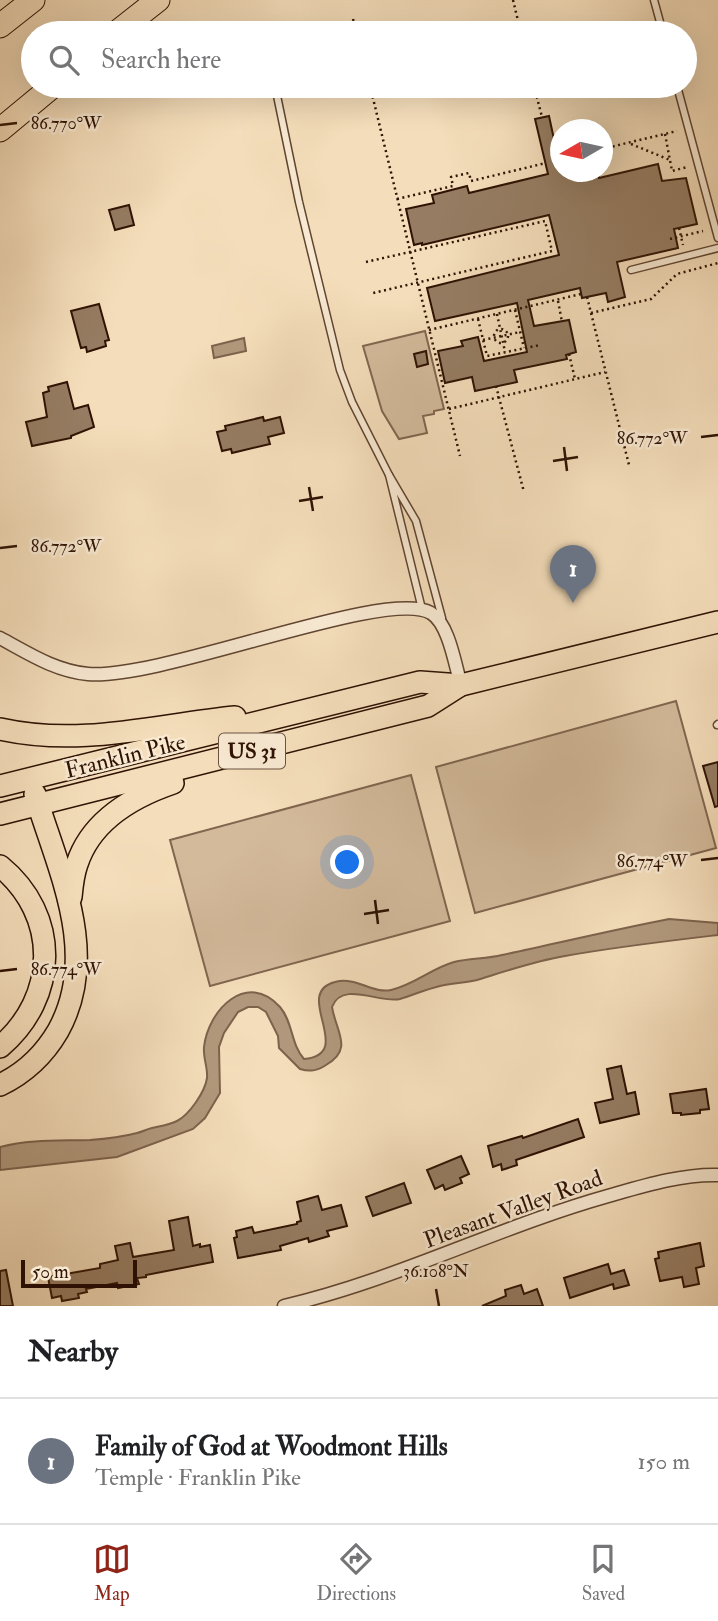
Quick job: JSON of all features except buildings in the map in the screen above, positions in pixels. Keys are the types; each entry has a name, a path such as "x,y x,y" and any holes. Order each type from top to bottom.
{"highway":[{"path":"0,26 33,0"},
{"path":"131,21 158,0"},
{"path":"0,130 39,98"}],"main road":[{"name":"Franklin Pike","path":"0,786 420,682 460,685 718,622"},
{"name":"Franklin Pike","path":"0,814 428,706 460,685"},
{"path":"0,729 42,736 96,736 201,720 317,708"},
{"path":"70,902 79,856 93,835 120,808 163,787 323,733"},
{"path":"0,1085 34,1063 54,1036 69,1006 77,971 70,902 30,779"},
{"path":"0,866 18,883 34,907 43,936 45,962 40,990 28,1017 0,1046"}],"street":[{"path":"0,638 63,670 85,674 117,674 178,662 363,613 393,608 422,608 443,623 460,685"},
{"name":"Pleasant Valley Road","path":"284,1306 405,1271 577,1205 639,1187 684,1178 718,1175"}],"lane":[{"path":"654,0 660,21"},
{"path":"277,98 299,202 340,370 352,402 416,522 443,623"},
{"path":"680,98 718,238"},
{"path":"631,270 718,248"},
{"path":"390,475 422,608"}],"path":[{"path":"513,0 518,21"},
{"path":"373,98 460,456"},
{"path":"537,98 542,117"},
{"path":"613,147 688,128"},
{"path":"665,134 672,171 687,167"},
{"path":"629,143 670,160"},
{"path":"397,200 453,186 452,177 469,173 471,181 546,163"},
{"path":"366,262 545,221 552,251 373,293"},
{"path":"670,239 704,231 712,264"},
{"path":"591,313 652,299 677,274 718,263"},
{"path":"429,330 581,294"},
{"path":"587,297 629,465"},
{"path":"557,300 562,322"},
{"path":"515,310 524,348"},
{"path":"497,314 505,352"},
{"path":"478,319 487,356 540,345"},
{"path":"500,329 509,335 503,344 497,343 494,338 495,332 500,329"},
{"path":"483,341 520,332"},
{"path":"569,354 575,379"},
{"path":"449,409 606,372"},
{"path":"496,386 524,492"}],"shaded area":[{"path":"425,331 444,409 423,416 427,433 399,439 382,411 363,346"},
{"path":"244,338 246,351 214,358 212,346"},
{"path":"676,701 716,848 475,913 436,767"},
{"path":"411,775 450,921 210,986 170,840"},
{"path":"669,919 718,923 718,935 554,958 477,980 435,987 400,999 344,995 337,999 332,1007 341,1039 339,1053 320,1069 300,1069 279,1048 278,1036 266,1012 258,1007 248,1007 238,1012 224,1033 219,1047 220,1093 205,1118 193,1129 117,1157 0,1170 0,1147 34,1142 119,1137 182,1118 196,1102 206,1084 204,1047 213,1020 231,999 243,994 255,992 280,1007 304,1059 319,1055 325,1046 319,998 323,988 335,982 350,981 377,990 391,990 454,962 496,956"}],"place":[{"name":"Family of God at Woodmont Hills","path":"573,603"}]}
